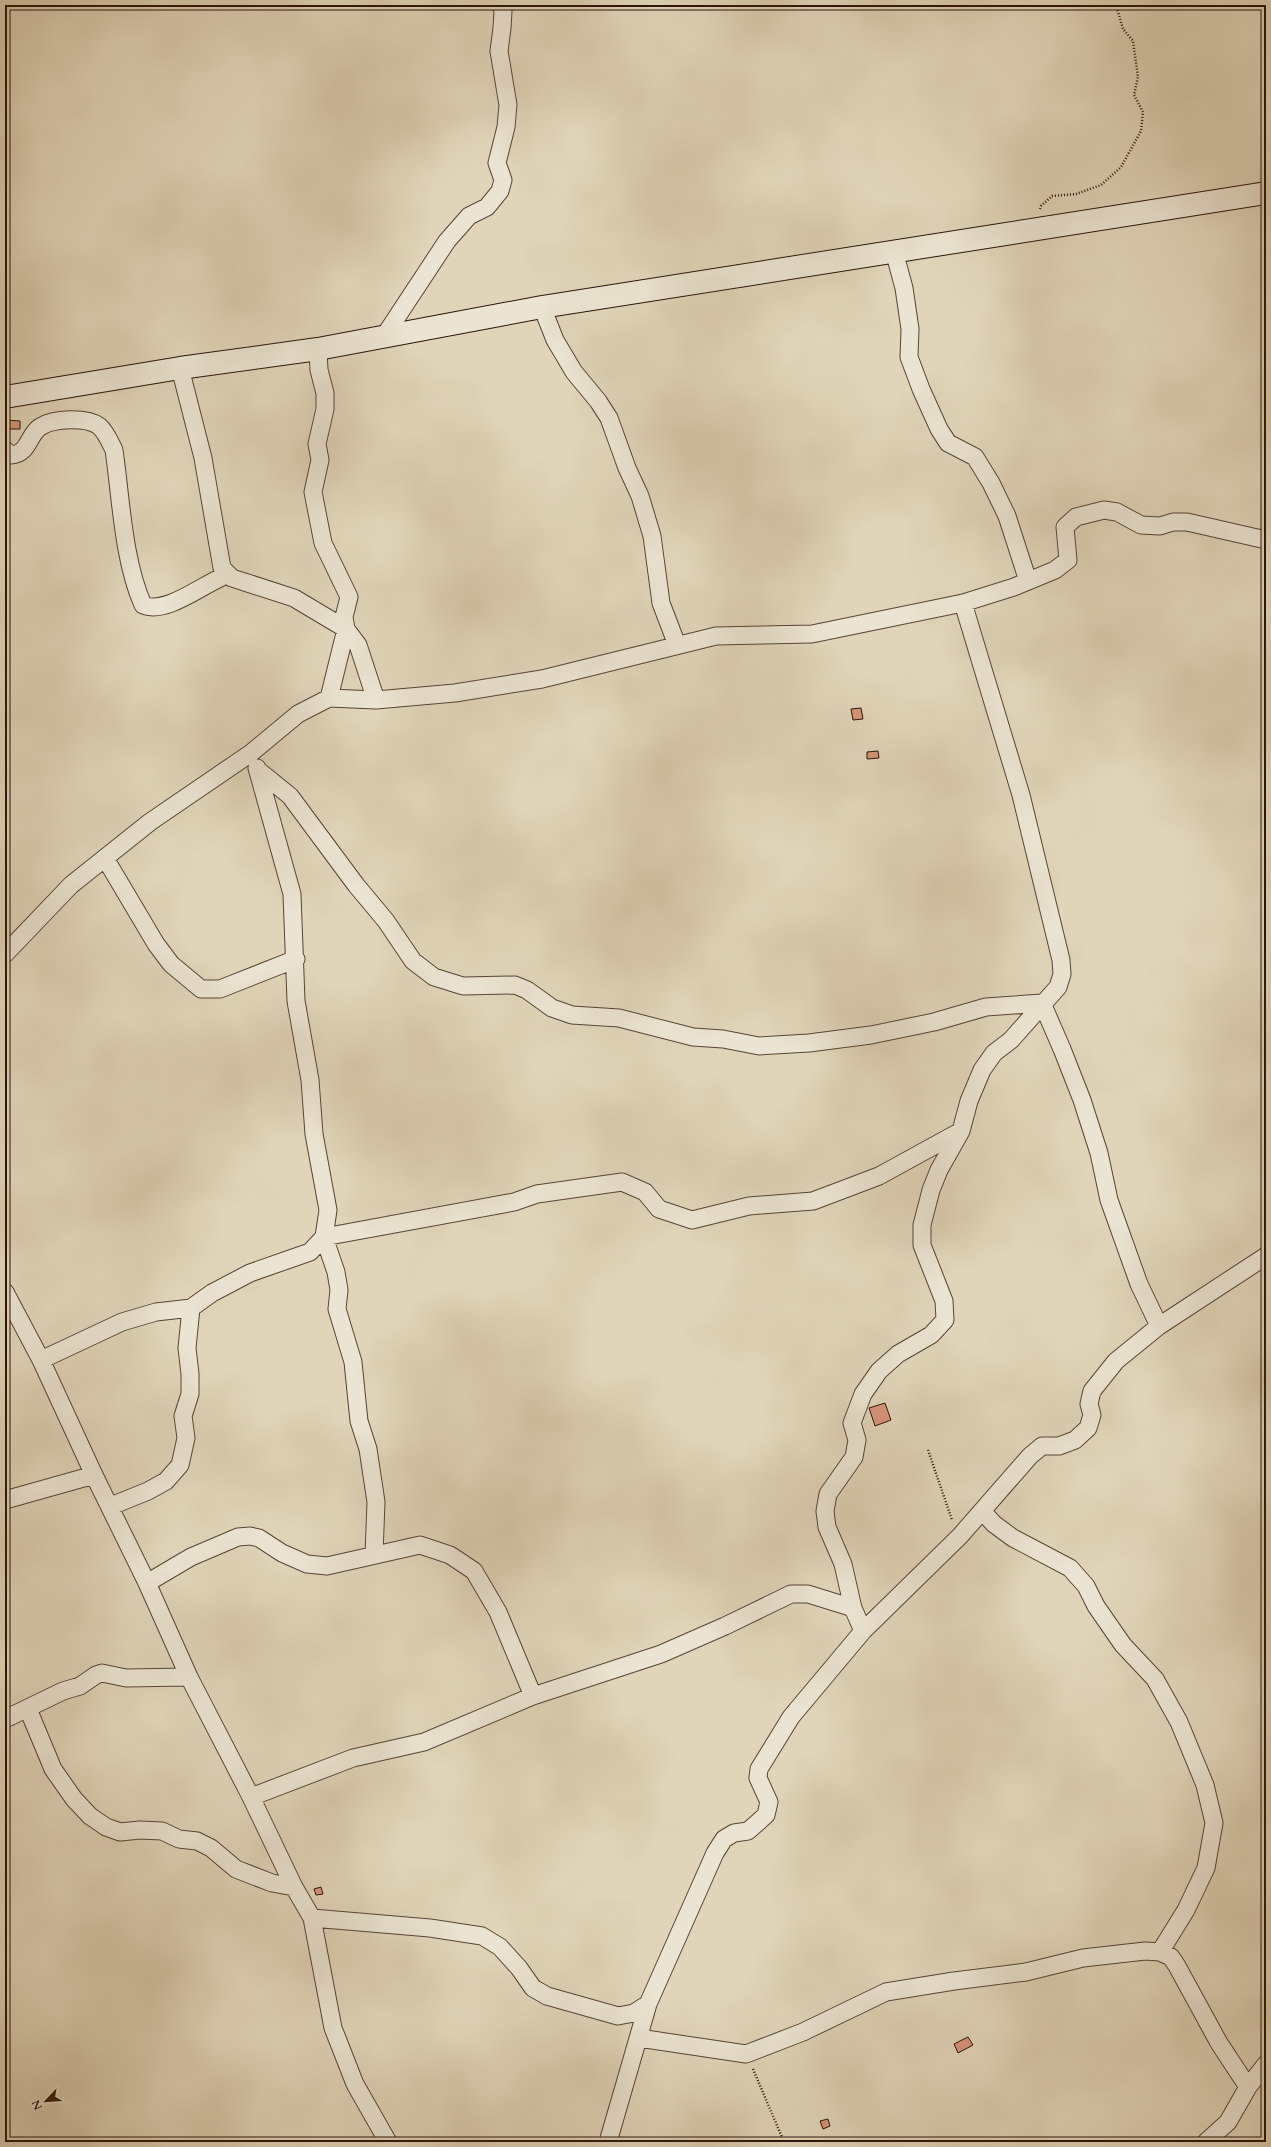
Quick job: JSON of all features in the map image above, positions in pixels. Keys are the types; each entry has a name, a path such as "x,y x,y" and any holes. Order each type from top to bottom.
{"main road":[{"path":"5,397 180,368 318,349 542,307 1266,193"}],"street":[{"path":"385,336 447,241 469,216 487,207 500,191 503,180 497,163 506,127 508,105 500,56 503,16 501,5"},
{"path":"894,251 904,288 910,329 909,356 921,389 939,429 948,443 975,457 991,482 1008,516 1028,581"},
{"path":"542,307 555,340 574,372 598,401 609,418 627,468 640,496 652,536 660,603 677,645"},
{"path":"318,349 319,370 325,393 325,409 317,444 320,460 313,492 323,543 349,597 344,617 346,629 329,698"},
{"path":"180,368 203,458 222,568 227,575 232,578 294,598 346,629 358,645 376,700"},
{"path":"5,450 11,455 18,455 25,449 35,431 48,423 68,420 84,420 99,426 108,437 114,450 134,586 143,605 151,608 164,607 212,580 227,575"},
{"path":"5,954 71,885 150,822 251,753 298,714 329,698 376,700 455,693 542,679 716,636 812,634 963,603 1028,581 1055,570 1068,560 1065,527 1076,517 1104,510 1117,512 1141,525 1160,526 1173,522 1187,522 1266,540"},
{"path":"863,1631 853,1608 843,1564 827,1527 825,1511 828,1494 854,1457 857,1440 852,1423 863,1394 879,1372 898,1354 931,1334 944,1320 944,1302 922,1245 922,1225 925,1207 938,1170 961,1131 969,1101 982,1070 994,1054 1011,1040 1042,1003 1058,987 1062,974 1061,960 1021,795 963,603"},
{"path":"251,753 258,770 292,894 296,959 296,1001 309,1073 314,1134 328,1210 324,1237 336,1272 339,1290 337,1309 353,1362 359,1421 368,1449 376,1502 374,1555"},
{"path":"258,770 290,796 356,885 386,921 413,961 434,977 463,986 515,985 527,990 552,1008 572,1015 619,1018 693,1037 723,1039 759,1046 809,1043 871,1035 934,1022 986,1007 1042,1003"},
{"path":"105,858 156,944 171,964 201,989 220,989 296,959"},
{"path":"1042,1003 1082,1100 1099,1153 1109,1200 1139,1284 1159,1326"},
{"path":"41,1360 122,1322 156,1312 191,1308 212,1293 250,1273 310,1252 324,1237 514,1202 537,1194 622,1182 645,1192 659,1209 692,1220 749,1206 812,1200 879,1176 961,1131"},
{"path":"608,2142 648,2004 715,1853 724,1839 734,1833 748,1831 766,1815 769,1802 758,1778 759,1769 791,1717 863,1631 983,1512 1030,1456 1042,1446 1059,1446 1075,1440 1088,1428 1092,1415 1089,1404 1092,1391 1116,1361 1159,1326 1266,1256"},
{"path":"5,1292 41,1360 94,1475 111,1506 189,1678 251,1797 294,1887 312,1918 333,2028 355,2084 388,2142"},
{"path":"111,1506 148,1491 166,1481 180,1465 186,1438 184,1416 190,1394 190,1374 186,1348 191,1308"},
{"path":"5,1500 94,1475"},
{"path":"983,1512 994,1524 1013,1538 1070,1568 1086,1586 1096,1606 1123,1645 1155,1679 1179,1722 1205,1785 1214,1823 1206,1868 1186,1910 1160,1952"},
{"path":"147,1583 190,1557 238,1537 250,1536 259,1538 282,1553 307,1564 327,1566 420,1545 450,1555 474,1571 498,1612 533,1696"},
{"path":"251,1797 353,1758 424,1742 533,1696 661,1654 792,1594 808,1594 853,1608"},
{"path":"5,1719 63,1691 80,1686 96,1675 102,1673 126,1678 189,1678"},
{"path":"28,1709 53,1769 74,1799 90,1816 106,1827 120,1832 140,1830 162,1831 179,1839 197,1841 211,1848 236,1868 272,1883 294,1887"},
{"path":"312,1918 430,1928 482,1936 500,1947 533,1988 547,1996 618,2016 634,2013 648,2004"},
{"path":"639,2038 746,2054 803,2032 886,1992 954,1981 1026,1972 1083,1958 1144,1951 1160,1952 1171,1957 1177,1966 1219,2043 1248,2087"},
{"path":"1206,2142 1211,2135 1228,2122 1248,2087 1266,2064"}],"path":[{"path":"1039,228 1041,206 1052,196 1076,194 1101,185 1121,167 1141,131 1143,112 1134,96 1138,77 1133,41 1123,29 1116,5"},
{"path":"928,1450 947,1510 960,1536"},
{"path":"746,2054 784,2142"}],"building":[{"path":"6,420 20,421 20,429 6,429"},
{"path":"861,708 863,719 853,720 851,709"},
{"path":"878,751 879,758 867,759 867,752"},
{"path":"885,1403 891,1420 875,1426 869,1408"},
{"path":"321,1887 323,1894 316,1895 314,1889"},
{"path":"968,2037 973,2045 958,2053 954,2044"},
{"path":"828,2119 830,2126 823,2129 820,2121"}]}
